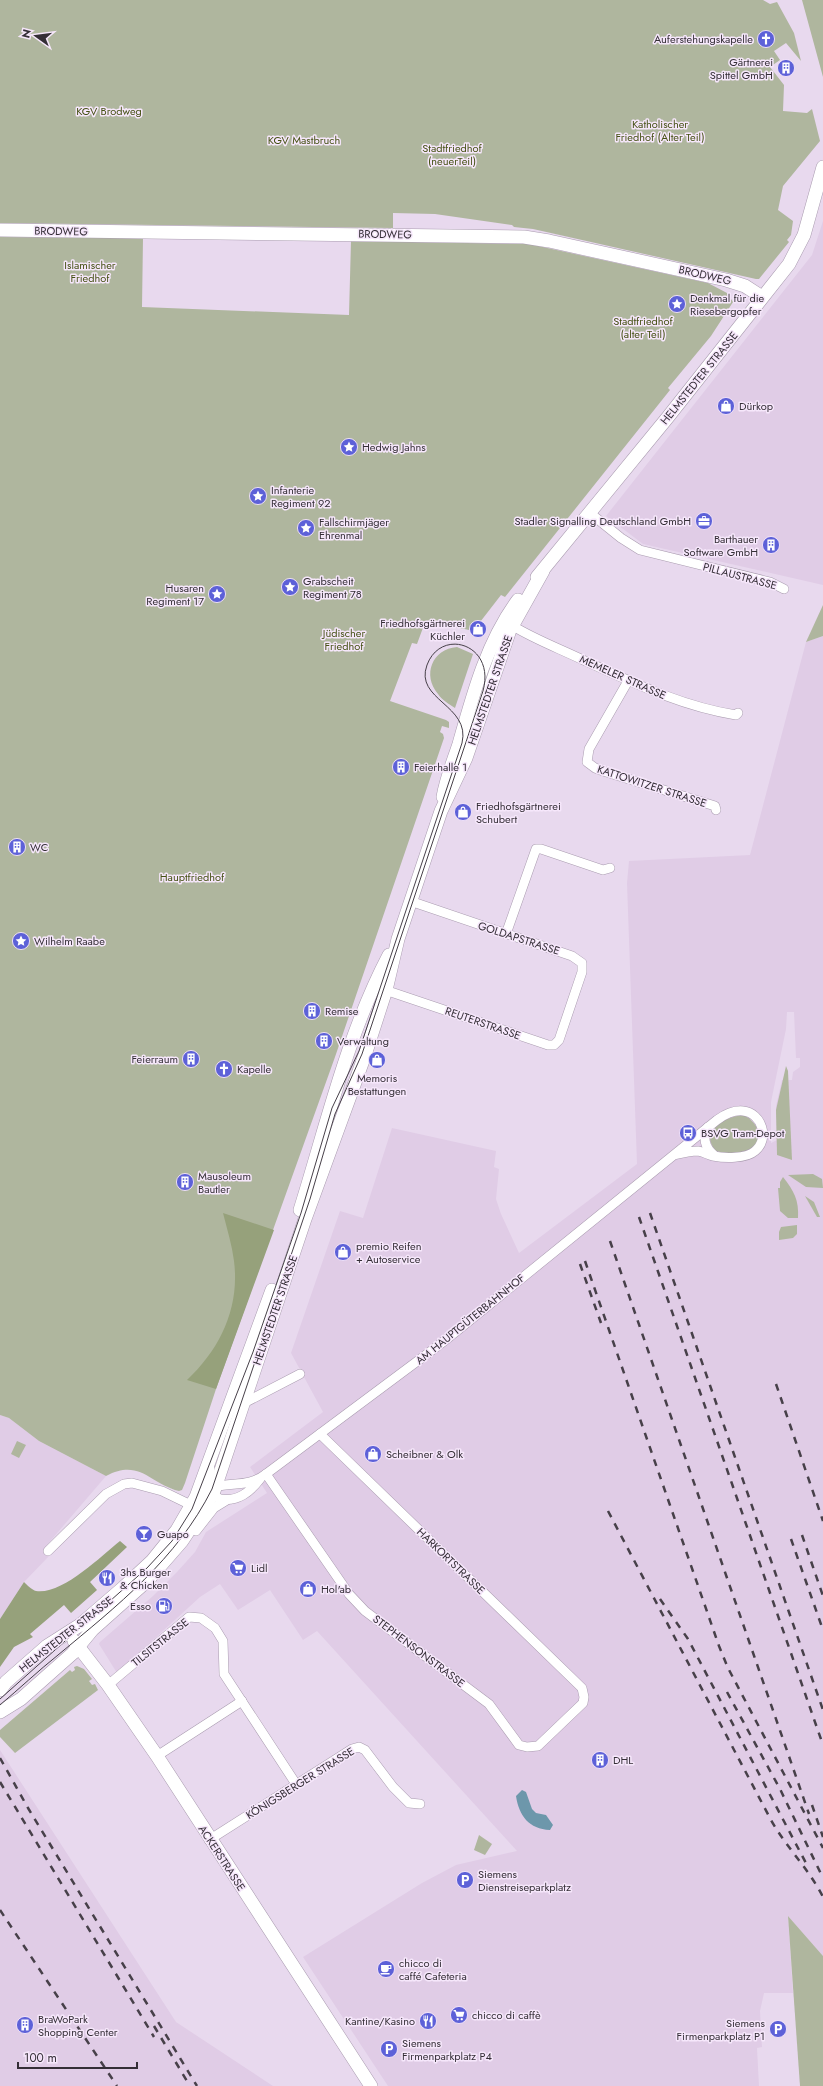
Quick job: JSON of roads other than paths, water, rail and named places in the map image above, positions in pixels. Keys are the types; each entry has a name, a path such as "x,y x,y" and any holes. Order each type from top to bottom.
{"main road":[{"name":"HELMSTEDTER STRASSE","path":"441,811 446,783 468,709 493,642 504,619 736,332 789,264 800,245 823,167"},
{"name":"BRODWEG","path":"0,230 524,237 549,241 726,280 745,286 762,298"},
{"name":"HELMSTEDTER STRASSE","path":"0,1712 21,1699 78,1646 92,1630 148,1580 184,1538 213,1490 224,1464 310,1206 356,1081 386,990 398,939 441,811 466,758 512,628 543,570"},
{"path":"493,642 501,639 512,628 515,610 526,590"},
{"name":"HELMSTEDTER STRASSE","path":"0,1690 6,1682 47,1646 80,1626 149,1564 177,1530 193,1505 227,1409 251,1351 299,1214 329,1109 373,986 398,939"},
{"path":"341,1076 356,1081"},
{"name":"ACKERSTRASSE","path":"67,1634 108,1685 157,1756 209,1840 371,2086"}],"street":[{"name":"PILLAUSTRASSE","path":"590,513 621,538 640,550 770,582 784,589"},
{"name":"MEMELER STRASSE","path":"512,628 628,681 692,706 722,713 736,715 738,713"},
{"name":"KATTOWITZER STRASSE","path":"628,681 589,749 587,762 599,770 715,806 716,810"},
{"path":"506,934 536,849 541,849 604,870 610,868"},
{"name":"GOLDAPSTRASSE","path":"410,902 578,959 582,963 582,972 570,1008"},
{"name":"REUTERSTRASSE","path":"373,986 548,1045 554,1045 559,1040 570,1008"},
{"name":"AM HAUPTGÜTERBAHNHOF","path":"229,1499 248,1493 264,1476 443,1342 710,1125 724,1116 741,1111 753,1115 762,1126 762,1140 754,1152 744,1155 719,1156 696,1151 674,1155"},
{"path":"710,1125 705,1133 705,1144 710,1152 719,1156"},
{"path":"244,1403 300,1374"},
{"name":"HARKORTSTRASSE","path":"320,1434 582,1688"},
{"path":"212,1452 213,1490 220,1499 229,1499"},
{"path":"224,1464 225,1473 230,1480 237,1484"},
{"name":"AM HAUPTGÜTERBAHNHOF","path":"213,1490 237,1484 245,1484 264,1476"},
{"name":"STEPHENSONSTRASSE","path":"264,1476 349,1594 365,1610 489,1704 519,1745 533,1748 542,1743 583,1703 584,1697 582,1688"},
{"path":"48,1550 106,1494 124,1484 132,1482 193,1505 213,1490"},
{"name":"HELMSTEDTER STRASSE","path":"184,1538 194,1533 214,1508 229,1499"},
{"name":"HELMSTEDTER STRASSE","path":"184,1538 196,1510 193,1505"},
{"name":"TILSITSTRASSE","path":"108,1685 189,1617 201,1618 215,1628 223,1641 224,1674 242,1701"},
{"path":"157,1756 242,1701 296,1784"},
{"name":"KÖNIGSBERGER STRASSE","path":"209,1840 352,1749 359,1747 365,1750 393,1787 409,1803 420,1804"}],"water":[{"path":"522,1790 526,1792 532,1809 536,1813 546,1815 553,1825 550,1830 536,1827 526,1820 517,1803 516,1796"}],"tram line":[{"path":"0,1699 147,1568 172,1541 192,1509 253,1352 301,1213 332,1108 359,1051 462,743 463,730 458,720 428,687 425,677 427,665 434,653 443,646 454,644 465,646 475,652 482,662 485,675 483,691 362,1054 335,1114 310,1199 212,1489 198,1514 181,1538 144,1580 0,1705"}],"railway":[{"path":"650,1213 823,1710"},
{"path":"639,1217 823,1745"},
{"path":"610,1241 809,1814"},
{"path":"585,1261 719,1646 728,1668 823,1848"},
{"path":"580,1264 601,1323"},
{"path":"776,1384 823,1521"},
{"path":"608,1511 771,1820 811,1877 823,1897"},
{"path":"802,1535 823,1596"},
{"path":"791,1539 823,1630"},
{"path":"660,1599 688,1639 807,1865"},
{"path":"727,1692 780,1789 823,1878"},
{"path":"0,1758 28,1808 197,2086"},
{"path":"0,1782 154,2037"},
{"path":"812,1805 823,1837"},
{"path":"0,1910 117,2086"},
{"path":"154,2026 190,2086"}],"place":[{"name":"Auferstehungskapelle","path":"766,39"},
{"name":"Gärtnerei Spittel GmbH","path":"786,68"},
{"name":"Denkmal für die Riesebergopfer","path":"677,304"},
{"name":"Dürkop","path":"726,406"},
{"name":"Hedwig Jahns","path":"349,447"},
{"name":"Infanterie Regiment 92","path":"258,496"},
{"name":"Stadler Signalling Deutschland GmbH","path":"704,521"},
{"name":"Fallschirmjäger Ehrenmal","path":"306,528"},
{"name":"Barthauer Software GmbH","path":"771,545"},
{"name":"Grabscheit Regiment 78","path":"290,587"},
{"name":"Husaren Regiment 17","path":"217,594"},
{"name":"Friedhofsgärtnerei Küchler","path":"478,629"},
{"name":"Feierhalle 1","path":"401,767"},
{"name":"Friedhofsgärtnerei Schubert","path":"463,812"},
{"name":"WC","path":"17,847"},
{"name":"Wilhelm Raabe","path":"21,941"},
{"name":"Remise","path":"312,1011"},
{"name":"Verwaltung","path":"324,1041"},
{"name":"Feierraum","path":"191,1059"},
{"name":"Memoris Bestattungen","path":"377,1060"},
{"name":"Kapelle","path":"224,1069"},
{"name":"BSVG Tram-Depot","path":"688,1133"},
{"name":"Mausoleum Bautler","path":"185,1182"},
{"name":"premio Reifen + Autoservice","path":"343,1252"},
{"name":"Scheibner & Olk","path":"373,1454"},
{"name":"Guapo","path":"144,1534"},
{"name":"Lidl","path":"238,1568"},
{"name":"3hs Burger & Chicken","path":"107,1578"},
{"name":"Hol'ab","path":"308,1589"},
{"name":"Esso","path":"164,1606"},
{"name":"DHL","path":"600,1760"},
{"name":"Siemens Dienstreiseparkplatz","path":"465,1880"},
{"name":"chicco di caffé Cafeteria","path":"386,1969"},
{"name":"chicco di caffè","path":"459,2015"},
{"name":"Kantine/Kasino","path":"428,2021"},
{"name":"BraWoPark Shopping Center","path":"25,2025"},
{"name":"Siemens Firmenparkplatz P1","path":"778,2029"},
{"name":"Siemens Firmenparkplatz P4","path":"389,2049"}],"park label":[{"name":"KGV Brodweg","path":"109,111"},
{"name":"Katholischer Friedhof (Alter Teil)","path":"660,130"},
{"name":"KGV Mastbruch","path":"304,140"},
{"name":"Stadtfriedhof (neuerTeil)","path":"452,154"},
{"name":"Islamischer Friedhof","path":"90,271"},
{"name":"Stadtfriedhof (alter Teil)","path":"643,327"},
{"name":"Jüdischer Friedhof","path":"344,639"},
{"name":"Hauptfriedhof","path":"192,877"}]}
